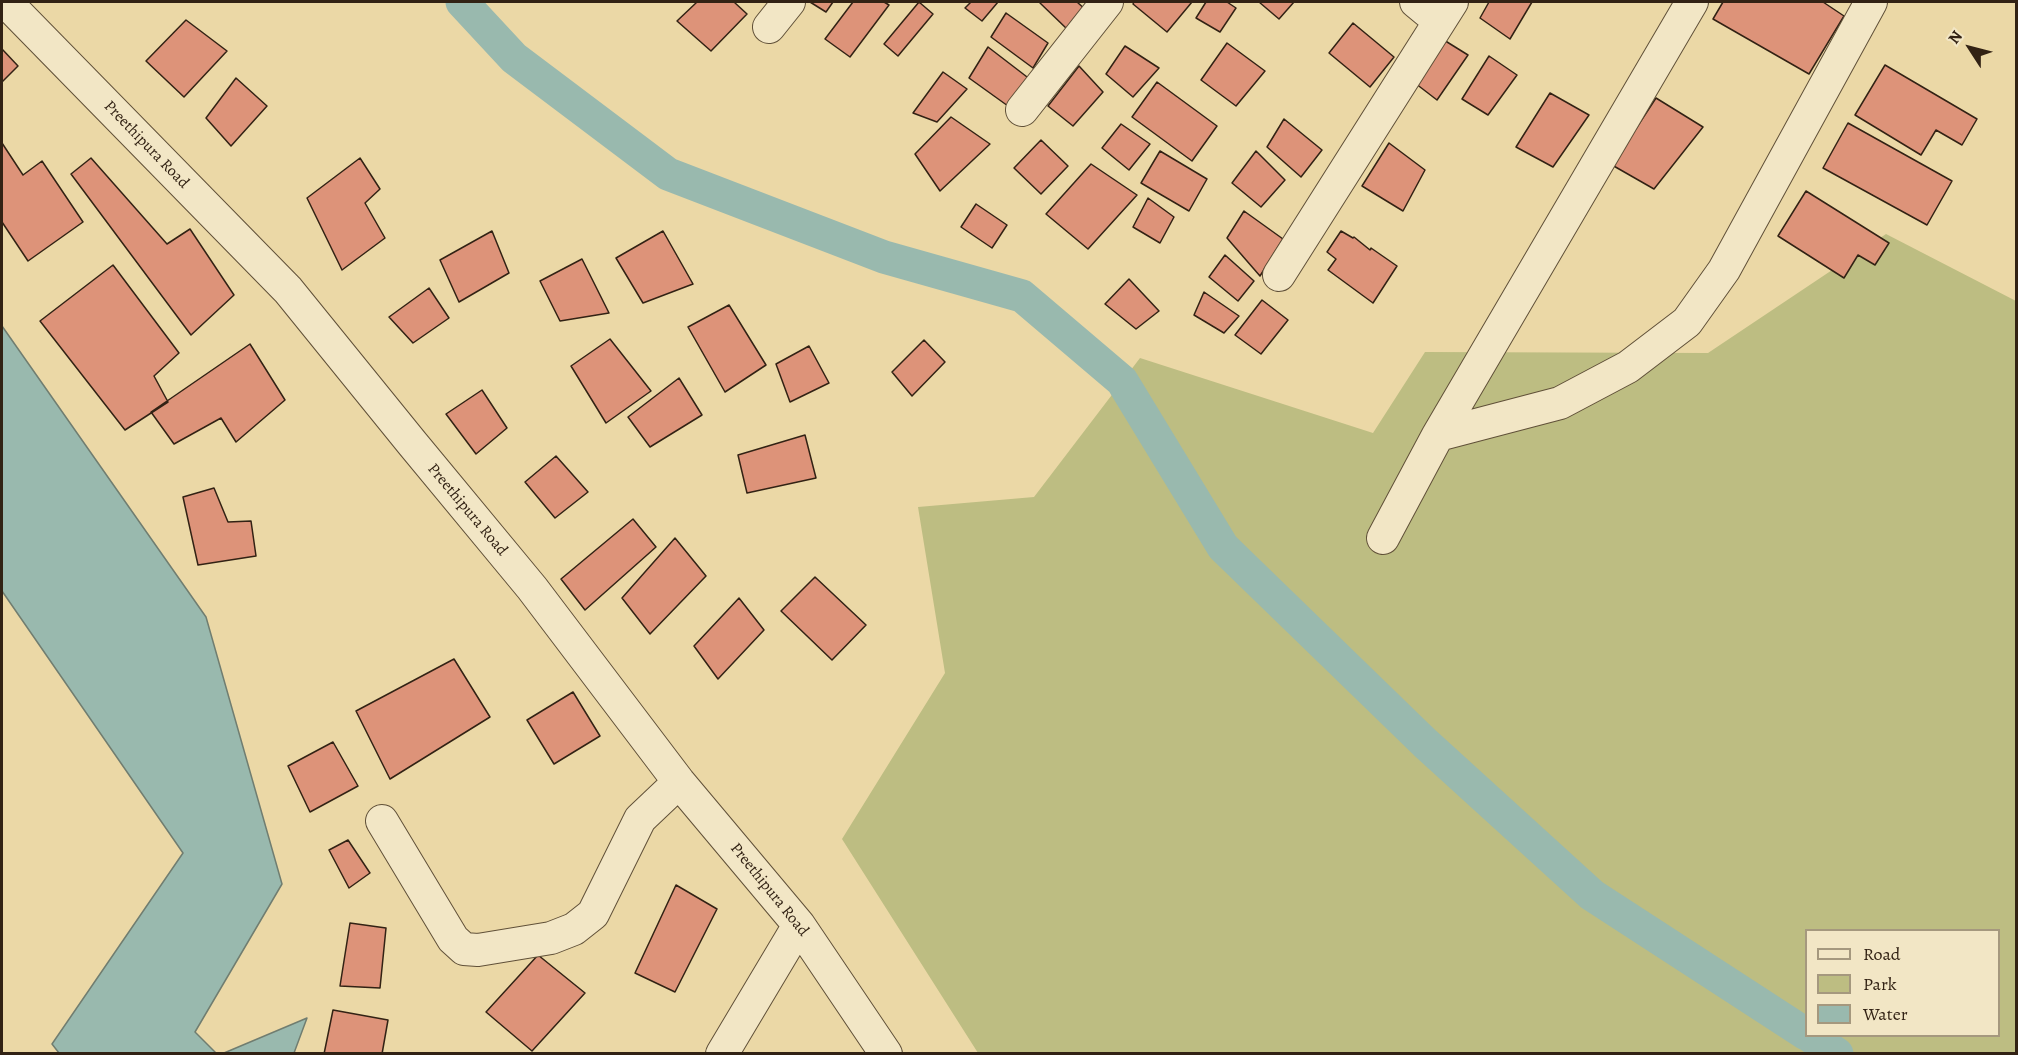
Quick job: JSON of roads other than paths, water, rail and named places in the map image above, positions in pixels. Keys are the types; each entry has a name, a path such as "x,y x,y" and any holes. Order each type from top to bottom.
{"street":[{"name":"Preethipura Road","path":"6,2 288,290 532,588 679,782 799,925 886,1053"},
{"path":"769,27 789,2"},
{"path":"1022,110 1107,2"},
{"path":"1279,275 1446,11 1416,2"},
{"path":"1383,538 1438,435 1692,2"},
{"path":"1438,435 1560,404 1628,367 1687,322 1724,270 1871,2"},
{"path":"382,821 453,939 464,949 478,950 551,938 574,928 593,914 640,819 679,782"},
{"path":"722,1053 799,925"}],"water":[{"path":"2,326 206,617 282,884 195,1032 216,1053 59,1053 52,1044 183,853 2,591"},
{"path":"307,1018 294,1053 224,1053"}],"waterway":[{"path":"462,2 514,58 668,174 884,257 1022,296 1122,381 1223,547 1425,743 1592,895 1805,1033"},
{"path":"1812,1037 1837,1054"}]}
